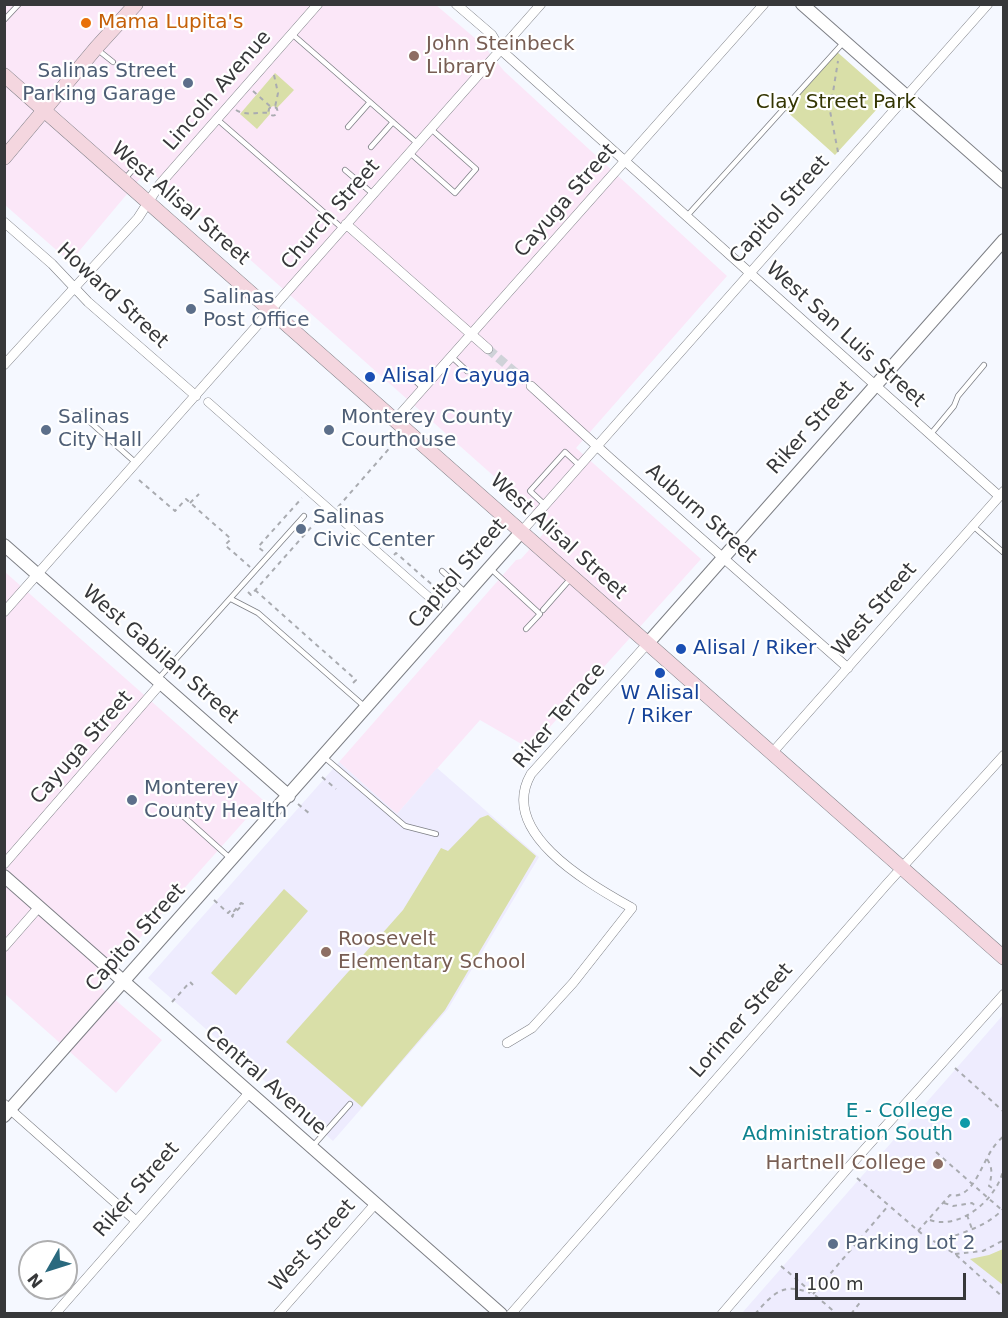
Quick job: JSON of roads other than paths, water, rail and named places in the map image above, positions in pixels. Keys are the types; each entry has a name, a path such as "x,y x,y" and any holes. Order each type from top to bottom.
{"main road":[{"path":"4,158 136,4"},
{"name":"West Alisal Street","path":"4,75 1004,958"}],"street":[{"name":"Lincoln Avenue","path":"4,365 138,218 160,184 318,4"},
{"name":"West San Luis Street","path":"456,4 492,35 501,50 749,274 930,435 1001,493"},
{"name":"Church Street","path":"4,612 541,4"},
{"name":"Cayuga Street","path":"395,420 421,386 472,335 764,4"},
{"path":"802,4 842,48 907,96 1004,182"},
{"name":"Capitol Street","path":"7,1110 232,860 293,800 324,757 366,708 988,4"},
{"name":"Howard Street","path":"4,222 52,264 74,288 196,396"},
{"path":"344,226 488,348"},
{"name":"Riker Street","path":"648,643 1004,240"},
{"name":"Auburn Street","path":"531,386 848,668"},
{"path":"208,402 438,605"},
{"name":"West Street","path":"772,753 1001,493"},
{"name":"West Gabilan Street","path":"4,545 293,800"},
{"name":"Riker Terrace","path":"507,1043 532,1028 573,983 633,908 595,886 542,843 525,817 522,798 526,782 531,774 648,643"},
{"name":"Cayuga Street","path":"4,864 160,681"},
{"name":"Lorimer Street","path":"511,1314 901,868 1004,755"},
{"name":"Central Avenue","path":"4,876 501,1314"},
{"path":"4,947 39,907"},
{"path":"722,1314 855,1160 1004,994"},
{"name":"Riker Street","path":"55,1314 249,1093"},
{"path":"7,1110 136,1221"},
{"name":"West Street","path":"278,1314 376,1203"}],"lane":[{"path":"4,20 19,4"},
{"path":"292,34 418,144"},
{"path":"96,48 113,62"},
{"path":"686,217 842,48"},
{"path":"348,127 370,102"},
{"path":"217,119 344,226"},
{"path":"371,147 393,122"},
{"path":"410,153 455,193 476,169 431,129"},
{"path":"124,180 136,166"},
{"path":"345,170 373,194"},
{"path":"452,357 467,371"},
{"path":"930,435 984,364"},
{"path":"410,376 421,386"},
{"path":"81,414 136,463"},
{"path":"545,505 530,491 565,452 579,465"},
{"path":"160,681 304,516"},
{"path":"973,526 1004,553"},
{"path":"489,568 540,614 526,629"},
{"path":"442,571 466,594"},
{"path":"543,610 573,577"},
{"path":"231,599 258,613 366,708"},
{"path":"324,757 405,826 436,834"},
{"path":"173,807 232,860"},
{"path":"312,1148 350,1104"}],"tunnel":[{"path":"488,349 531,386"}],"place":[{"name":"Mama Lupita's","path":"86,23"},
{"name":"John Steinbeck Library","path":"414,56"},
{"name":"Salinas Street Parking Garage","path":"188,83"},
{"name":"Salinas Post Office","path":"191,309"},
{"name":"Alisal / Cayuga","path":"370,377"},
{"name":"Salinas City Hall","path":"46,430"},
{"name":"Monterey County Courthouse","path":"329,430"},
{"name":"Salinas Civic Center","path":"301,529"},
{"name":"Alisal / Riker","path":"681,649"},
{"name":"W Alisal / Riker","path":"660,673"},
{"name":"Monterey County Health","path":"132,800"},
{"name":"Roosevelt Elementary School","path":"326,952"},
{"name":"E - College Administration South","path":"965,1123"},
{"name":"Hartnell College","path":"938,1164"},
{"name":"Parking Lot 2","path":"833,1244"}],"park label":[{"name":"Clay Street Park","path":"836,103"}]}
